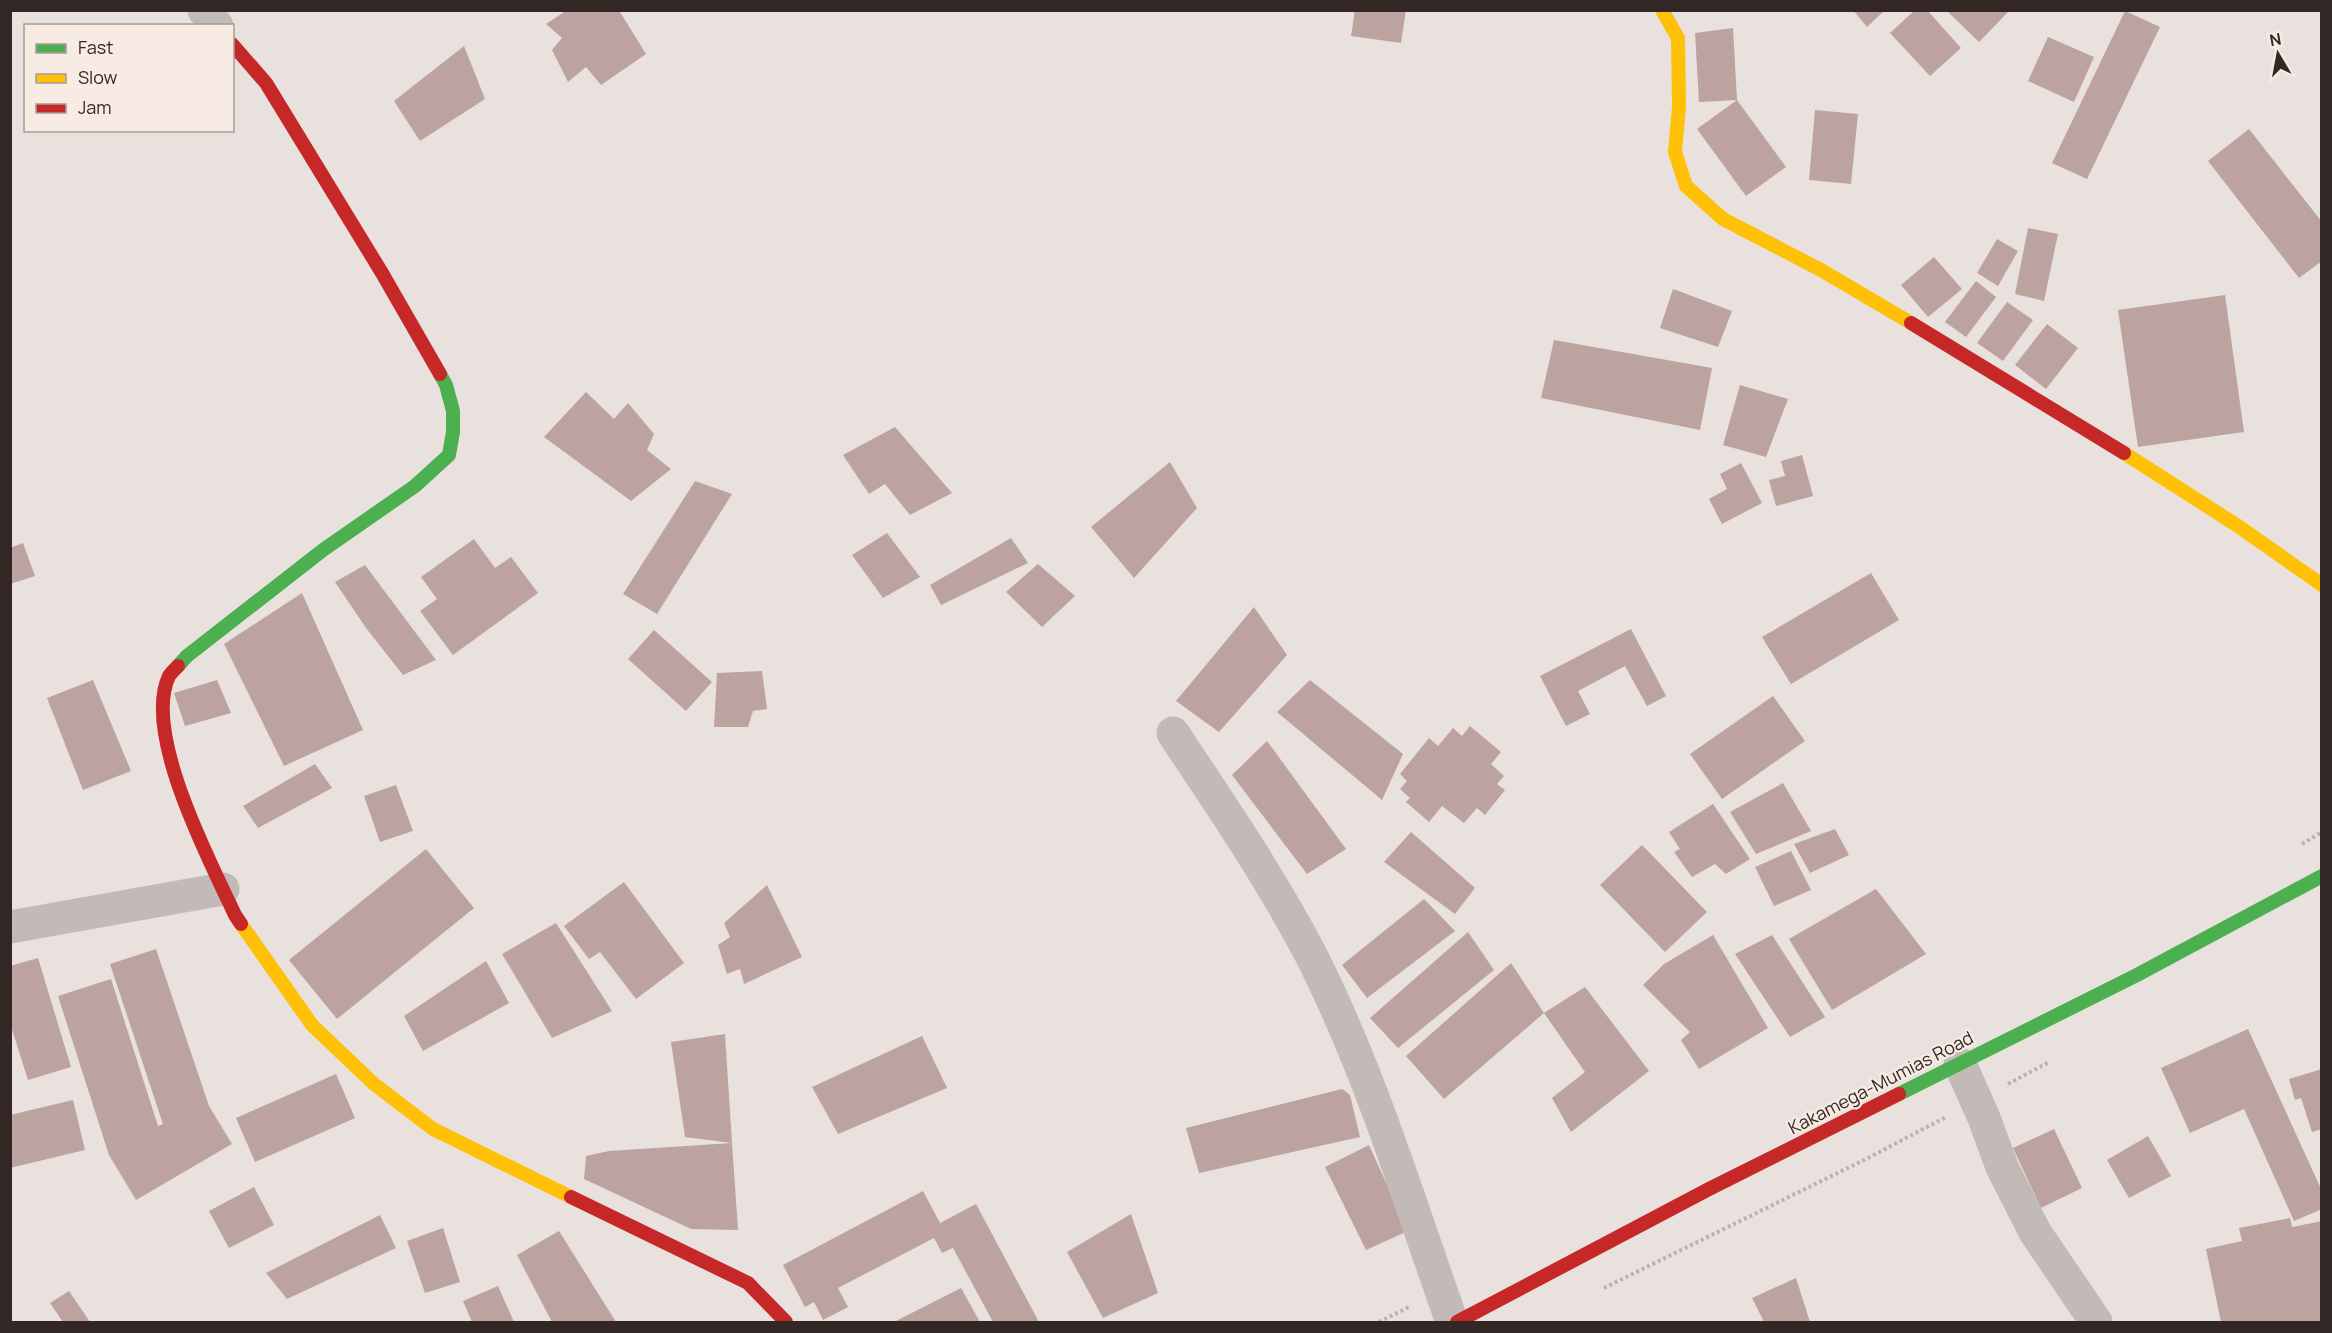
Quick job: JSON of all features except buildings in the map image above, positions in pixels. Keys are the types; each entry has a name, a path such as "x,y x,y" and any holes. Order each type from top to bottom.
{"main road":[{"path":"1662,10 1678,38 1679,106 1675,152 1686,186 1723,219 1821,270 2075,421 2238,526 2322,585"},
{"path":"234,46 266,83 376,262 446,386 453,411 453,432 449,455 415,486 314,557 187,656 169,676 162,710 172,768 196,830 235,915 312,1025 374,1084 433,1130 748,1283 783,1317 786,1323"},
{"name":"Kakamega-Mumias Road","path":"1456,1323 1709,1189 2135,976 2322,876"}],"street":[{"path":"204,10 215,24"},
{"path":"1173,733 1243,838 1310,953 1376,1102 1452,1323"},
{"path":"10,927 223,889"},
{"path":"1960,1064 1977,1100 2002,1167 2035,1232 2096,1323"}],"path":[{"path":"1596,1292 1868,1158 2050,1061"}],"traffic: fast":[{"path":"178,666 187,656 323,550 415,486 449,455 453,432 453,411 446,385 440,374"},
{"path":"1899,1094 2135,976 2322,876"}],"traffic: slow":[{"path":"1662,10 1678,38 1679,107 1675,152 1686,186 1723,219 1821,270 1911,323"},
{"path":"2124,453 2238,526 2322,585"},
{"path":"241,924 312,1025 374,1084 433,1129 571,1197"}],"traffic: jam":[{"path":"234,46 266,83 382,273 440,374"},
{"path":"1911,323 2124,453"},
{"path":"178,666 169,676 163,700 164,730 171,762 196,831 241,924"},
{"path":"1457,1322 1709,1189 1899,1094"},
{"path":"571,1197 748,1283 786,1322"}]}
